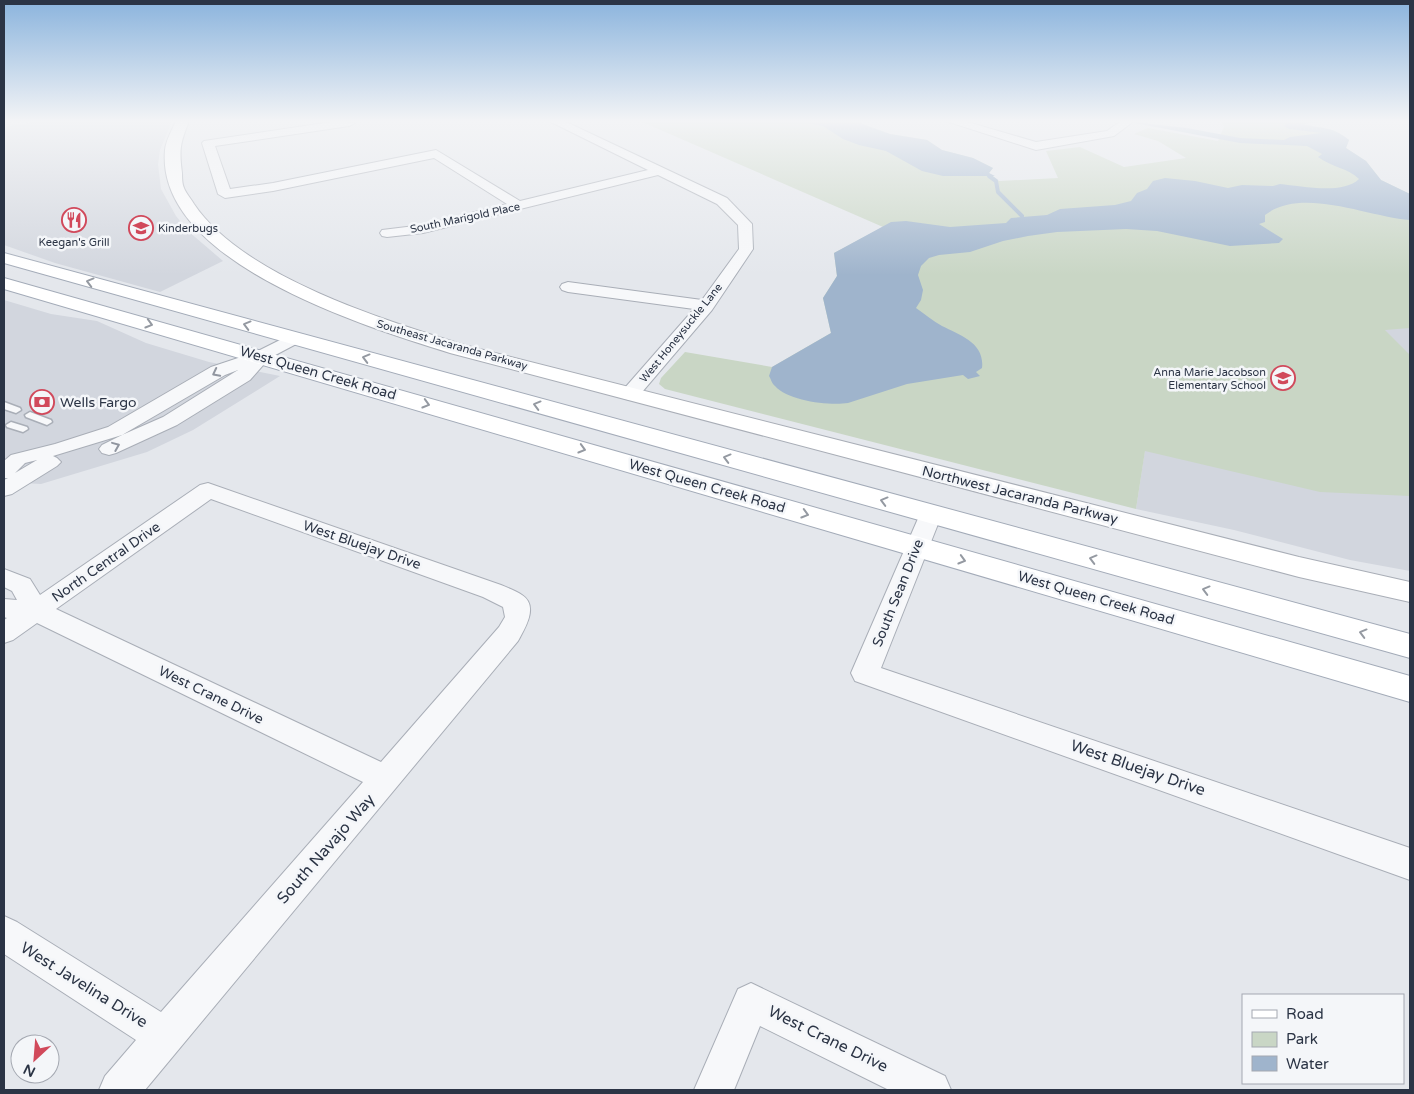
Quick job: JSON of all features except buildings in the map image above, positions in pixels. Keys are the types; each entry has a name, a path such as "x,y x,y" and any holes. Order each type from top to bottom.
{"main road":[{"name":"Southeast Jacaranda Parkway","path":"173,172 177,190 198,221 215,238 260,270 335,307 400,331 457,349 630,394"},
{"name":"West Queen Creek Road","path":"4,258 1410,646"},
{"name":"West Queen Creek Road","path":"4,283 1410,689"},
{"name":"Northwest Jacaranda Parkway","path":"630,394 1299,567 1410,592"}],"street":[{"path":"217,172 224,194 344,172"},
{"path":"465,172 519,206"},
{"name":"South Marigold Place","path":"387,233 423,229 656,172"},
{"name":"West Honeysuckle Lane","path":"630,394 706,306 746,249 745,224 722,201 662,172"},
{"path":"568,286 706,306"},
{"path":"11,466 115,431 218,370 262,356 294,338"},
{"path":"11,466 77,459 145,434 243,376 262,356"},
{"path":"4,489 50,462"},
{"name":"West Bluejay Drive","path":"208,490 483,588 515,602"},
{"name":"North Central Drive","path":"4,633 208,490"},
{"name":"South Sean Drive","path":"865,673 930,514"},
{"path":"4,577 21,585 36,611"},
{"name":"South Navajo Way","path":"119,1090 509,634 518,617 515,602"},
{"name":"West Crane Drive","path":"4,608 36,611 386,779"},
{"name":"West Bluejay Drive","path":"865,673 1410,864"},
{"name":"West Javelina Drive","path":"4,934 165,1036"},
{"name":"West Crane Drive","path":"714,1090 751,1002 931,1090"}],"lane":[{"path":"17,417 47,422"}],"shaded area":[{"path":"4,172 159,172 161,189 176,216 188,231 223,261 160,292 55,263 4,245"},
{"name":"Anna Marie Jacobson Elementary School","path":"1410,285 1410,571 1350,560 1234,530 1136,509 1167,305"},
{"path":"4,300 51,314 97,321 146,343 209,362 280,376 193,430 147,452 41,484 4,482"}],"green space":[{"path":"757,172 990,172 999,181 1058,178 1055,172 1375,172 1381,180 1410,194 1410,328 1385,330 1410,355 1410,496 1320,492 1145,451 1136,509 665,389 659,384 661,378 685,352 772,367 831,333 823,298 837,276 834,253 883,227"}],"water":[{"path":"926,172 990,172 995,176 943,176"},
{"path":"1350,172 1375,172 1381,180 1410,194 1410,220 1336,206 1297,203 1280,207 1265,215 1265,222 1259,224 1283,239 1279,243 1230,246 1157,231 1126,229 1057,232 1028,236 1003,241 970,252 939,255 929,258 921,266 918,275 923,290 921,300 916,308 975,346 980,352 982,359 982,368 976,372 980,376 968,379 963,375 907,384 848,403 831,404 799,399 789,395 773,384 769,376 772,367 831,333 823,298 837,276 834,253 891,222 906,221 950,227 1006,223 1011,218 1047,215 1060,209 1115,205 1131,201 1137,193 1147,189 1153,181 1165,178 1195,181 1228,188 1242,185 1273,186 1280,184 1310,188 1333,188 1352,184 1359,179"}],"waterway":[{"path":"989,176 996,181 998,192 1022,216"}],"place":[{"name":"Keegan's Grill","path":"74,220"},
{"name":"Kinderbugs","path":"141,228"},
{"name":"Anna Marie Jacobson Elementary School","path":"1283,378"},
{"name":"Wells Fargo","path":"42,402"}]}
